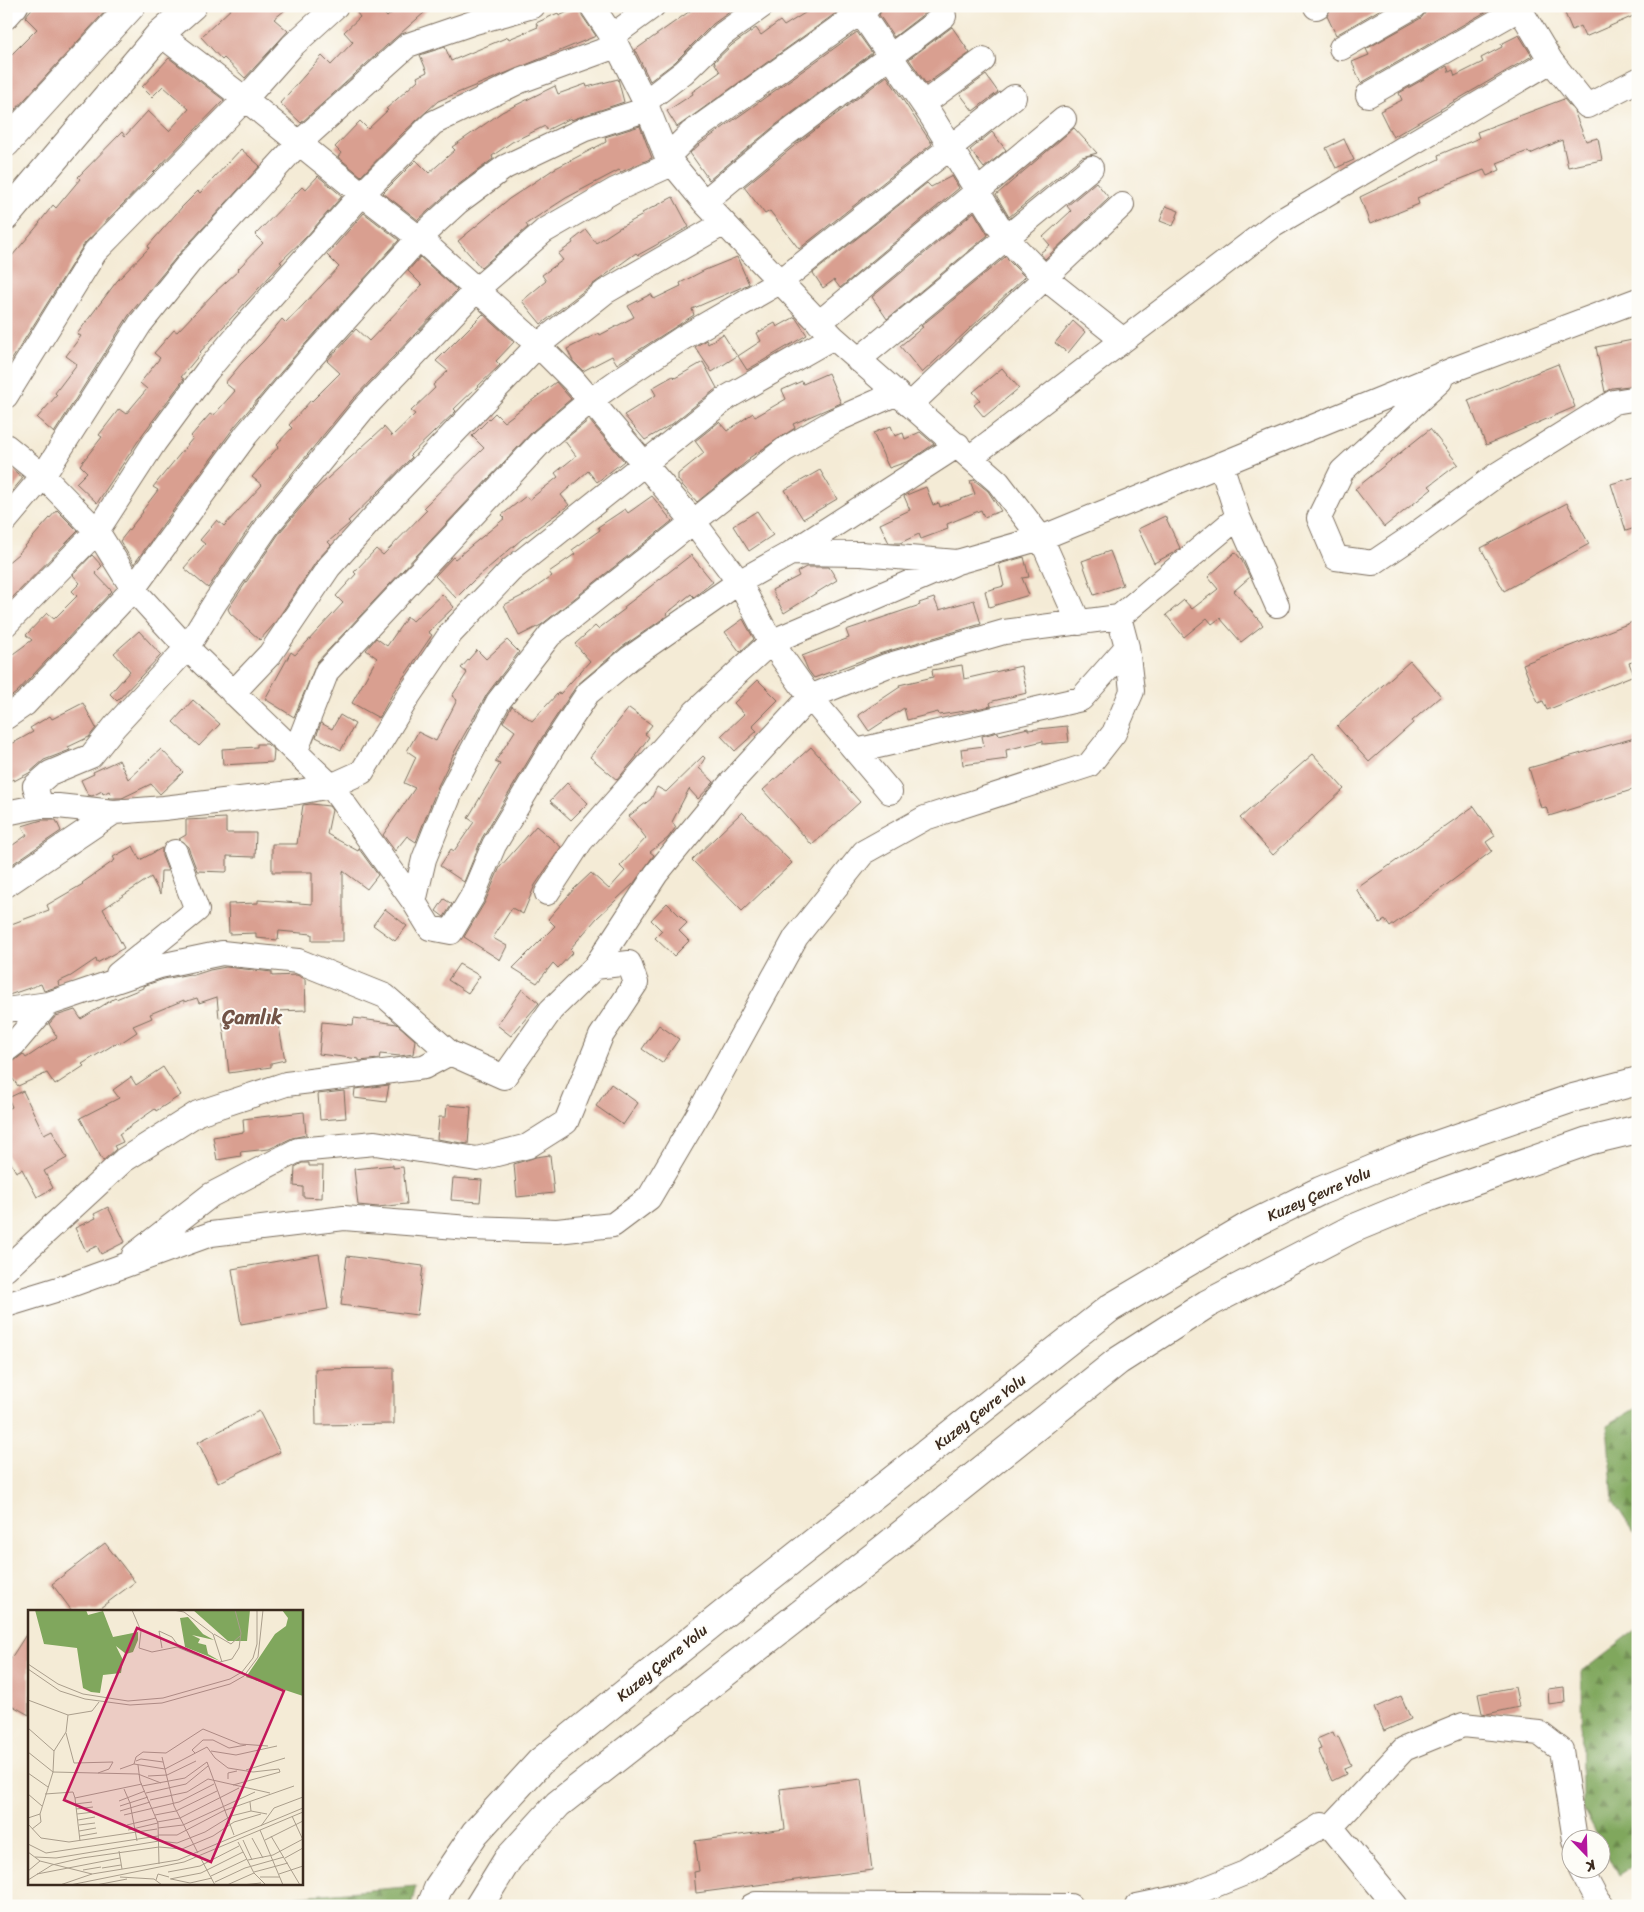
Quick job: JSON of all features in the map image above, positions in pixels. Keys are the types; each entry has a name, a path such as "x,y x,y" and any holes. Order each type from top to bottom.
{"main road":[{"path":"6,144 131,6"},
{"path":"6,216 160,34 192,6"},
{"name":"Kuzey Çevre Yolu","path":"431,1906 439,1886 475,1833 540,1762 1110,1308 1249,1226 1320,1191 1402,1157 1573,1098 1638,1081"},
{"path":"479,1906 508,1859 558,1804 882,1550 1118,1360 1207,1304 1352,1229 1432,1196 1588,1141 1638,1129"}],"street":[{"path":"6,17 16,6"},
{"path":"6,396 95,252 245,99 292,46 336,6"},
{"path":"6,520 43,476 140,324 189,263 299,143 408,45 475,22 533,6"},
{"path":"592,6 614,41 646,106 669,161 704,202 826,330 998,482 1041,538 1079,623"},
{"path":"6,624 97,532 154,443 207,371 242,328 362,194 433,123 520,81 614,41 653,6"},
{"path":"6,717 25,704 133,589 246,435 308,362 419,238 458,202 505,167 585,129 646,106 723,34 762,6"},
{"path":"1341,48 1414,6"},
{"path":"1368,95 1518,7 1551,61 1587,106 1638,80"},
{"path":"41,806 35,786 50,772 91,756 115,726 187,648 216,601 269,524 362,409 476,290 544,231 669,161 691,133 862,9 890,57 951,147 1006,238 1045,278 1123,340"},
{"path":"704,202 785,135 944,16"},
{"path":"160,34 245,99 419,238 538,346 591,400 693,521 739,582 771,642 810,697 890,792"},
{"path":"923,104 983,60"},
{"path":"6,446 43,476 97,532 133,589 187,648 332,786 414,902 430,928 451,932 472,897 494,845 555,743 588,694 630,658 739,582 965,451 1123,340 1274,226 1551,61"},
{"path":"296,750 327,671 543,440 591,400 681,339 781,281 1014,97"},
{"path":"6,814 41,806 114,812 298,792 332,786 362,772 409,695 451,633 504,577 728,397 826,330 977,192 1064,119"},
{"path":"858,360 1091,168"},
{"path":"414,902 424,859 452,789 498,702 550,636 784,450 834,421 903,399 1045,278 1122,205"},
{"path":"233,693 270,654 329,567 383,507 538,346 605,292 724,223"},
{"path":"547,893 581,841 695,712 771,642 957,562 1041,538 1452,370 1638,300"},
{"path":"1452,370 1342,471 1319,518 1336,558 1373,563 1498,474 1614,402 1638,398"},
{"path":"1221,464 1238,517 1277,604"},
{"path":"6,1010 48,1004 160,966 222,953 298,961 385,996 450,1053 504,1077 551,1010 595,967 656,874 730,784 810,697 886,666 1004,632 1120,617 1238,517"},
{"path":"790,552 861,554 957,562"},
{"path":"6,1305 211,1234 344,1218 469,1228 547,1231 613,1225 649,1198 699,1113 796,937 864,852 925,818 1089,765 1114,734 1132,691 1127,647 1120,617"},
{"path":"856,751 1081,699 1127,647"},
{"path":"6,885 114,812"},
{"path":"106,984 197,910 175,852"},
{"path":"117,1268 211,1195 298,1150 375,1143 477,1159 528,1146 566,1122 601,1036 636,983 630,963 595,967"},
{"path":"6,1050 14,1044 48,1004"},
{"path":"6,1269 124,1160 198,1113 286,1084 424,1067 450,1053"},
{"path":"1331,1827 1404,1749 1463,1725 1539,1733 1561,1750 1573,1830"},
{"path":"1137,1906 1163,1903 1190,1895 1245,1873 1322,1825 1331,1827 1396,1906"},
{"path":"1586,1880 1602,1906"},
{"path":"752,1906 756,1904 775,1904 1070,1906"}],"green space":[{"path":"1638,1407 1638,1539 1613,1501 1607,1425"},
{"path":"1638,1628 1638,1864 1619,1876 1612,1862 1612,1830 1594,1830 1582,1807 1581,1672"},
{"path":"416,1886 411,1906 185,1906"}],"building":[{"path":"34,6 110,6 6,120 6,60 37,29 25,17"},
{"path":"234,6 290,6 274,19 288,31 245,78 224,58 222,60 201,37"},
{"path":"365,6 377,6 387,17 399,6 432,6 301,123 280,103 322,56 331,65 353,42 344,32 360,17 357,13"},
{"path":"697,6 738,6 713,24 675,62 650,81 635,50"},
{"path":"816,6 842,6 843,8 677,127 667,111 693,94 692,92 720,72 714,62 732,45 756,28 761,35 780,21 784,26"},
{"path":"886,6 934,6 894,37 879,15"},
{"path":"1332,6 1386,6 1336,35 1327,16"},
{"path":"1428,6 1496,6 1361,83 1352,62 1369,55 1366,49 1421,18"},
{"path":"1562,6 1638,6 1638,14 1585,37 1580,26 1572,30"},
{"path":"578,7 596,36 438,101 405,131 361,176 338,157 341,153 335,147 360,121 368,129 388,110 386,109 418,80 417,77 427,72 420,55 445,47 451,61 508,37 509,39 538,27 536,23 558,13 559,16"},
{"path":"952,27 970,53 926,84 909,59"},
{"path":"857,32 872,53 777,124 709,180 690,153"},
{"path":"1519,35 1532,56 1393,137 1380,111 1402,100 1399,93 1447,66 1449,72 1453,70 1455,76 1483,62 1481,58 1502,47 1501,44"},
{"path":"169,58 224,100 85,243 6,369 6,263 53,205 56,208 80,179 78,177 122,132 125,136 148,111 169,131 189,109 163,86 152,97 142,87"},
{"path":"986,75 998,92 973,111 960,94"},
{"path":"887,76 932,144 799,249 770,211 765,214 744,187 794,146"},
{"path":"618,79 624,102 571,120 571,118 547,130 545,126 512,142 492,156 493,159 450,191 418,220 383,193 416,160 429,173 455,150 452,147 502,112 555,86 558,94 586,84 587,87"},
{"path":"1564,99 1574,111 1586,141 1598,138 1602,160 1568,167 1562,140 1530,154 1528,151 1497,163 1500,170 1487,176 1484,170 1448,184 1417,198 1419,204 1370,224 1360,197 1439,159 1438,155 1479,138 1477,132"},
{"path":"640,126 652,158 621,172 619,170 566,198 526,224 528,227 481,268 458,241 509,199 554,169 606,142 605,137"},
{"path":"1074,128 1097,153 1082,157 1009,217 996,195"},
{"path":"992,132 1006,150 984,168 970,150"},
{"path":"1344,139 1354,160 1336,168 1326,148"},
{"path":"241,149 260,166 179,254 129,315 54,433 37,418 57,395 55,393 77,364 66,356 81,336 77,334 117,281 149,248 148,246 182,207 198,191 200,193"},
{"path":"318,176 342,196 200,352 181,377 184,379 142,435 97,503 76,483 87,472 80,465 102,437 99,435 119,409 126,414 147,389 140,383 160,358 154,353 174,330 177,332 239,270 263,243 255,235 302,187 305,190"},
{"path":"952,176 959,188 840,288 834,280 823,288 813,273 927,183 931,187"},
{"path":"1096,182 1109,198 1045,259 1040,253 1050,245 1043,237 1071,211 1067,206"},
{"path":"673,197 689,227 638,255 636,253 541,324 522,301 546,281 542,275 563,260 558,254 586,230 596,243 643,215 642,213"},
{"path":"1166,206 1179,211 1173,226 1160,221"},
{"path":"974,212 988,235 887,319 872,297"},
{"path":"364,213 399,240 298,352 235,426 134,564 120,541 158,490 153,487 193,438 191,436 210,414 213,416 235,391 225,383 241,364 282,319 286,323 339,267 327,255"},
{"path":"420,257 457,290 352,400 258,515 208,588 184,568 205,544 200,540 217,520 224,526 262,485 252,477 279,446 277,444 292,428 289,425 311,400 340,373 327,361 356,329 369,341 422,285 408,271"},
{"path":"737,257 749,284 692,309 694,315 617,364 612,356 583,371 573,361 567,349 599,333 600,335 634,317 628,306 651,294 654,299 681,286 680,283 705,270"},
{"path":"1005,257 1025,277 922,373 900,346 923,327 921,326"},
{"path":"483,314 514,342 496,361 500,365 410,455 412,457 348,521 350,523 328,542 331,545 318,559 274,624 260,640 228,609 280,532 316,489 384,427 392,436 415,414 411,411 435,388 433,385 448,371 436,361"},
{"path":"795,317 807,335 747,370 738,356 761,341 757,333 775,323 777,327"},
{"path":"1073,321 1085,332 1068,353 1055,343"},
{"path":"723,334 737,356 712,372 695,347 706,340 708,344"},
{"path":"1638,339 1638,385 1612,388 1605,392 1596,347"},
{"path":"703,362 717,388 672,424 645,440 624,415 656,395 652,388 673,376 675,378"},
{"path":"1558,364 1575,407 1486,445 1468,400"},
{"path":"1002,368 1019,388 984,417 974,405 980,400 973,392"},
{"path":"828,373 841,403 793,424 795,428 749,458 697,502 678,480 678,474 704,453 695,441 719,422 727,431 753,413 755,417 786,399 782,390 802,381 803,384"},
{"path":"556,382 571,399 533,431 317,662 294,717 265,699 291,652 295,655 343,603 336,596 356,574 354,572 376,549 383,555 427,510 424,507 484,448 472,436 495,413 504,422"},
{"path":"589,420 624,461 597,482 588,471 561,495 569,505 522,539 456,598 435,576 453,557 455,559 505,518 502,515 526,496 529,500 558,477 555,473 576,456 564,440"},
{"path":"891,426 895,436 903,433 905,439 920,432 934,444 909,461 889,468 873,433"},
{"path":"1430,429 1458,464 1429,486 1432,489 1384,527 1355,489"},
{"path":"6,464 23,478 6,498"},
{"path":"820,470 837,499 803,519 785,490"},
{"path":"1638,476 1638,527 1626,531 1611,484"},
{"path":"974,480 988,491 1001,511 984,517 981,510 947,524 948,529 921,539 919,534 900,543 889,543 880,524 910,510 904,496 926,487 933,505 939,503 940,507 975,494 970,481"},
{"path":"652,496 672,521 541,625 519,636 504,605 528,593 552,576 549,572 575,554 572,550 600,530 598,527 625,509 628,513"},
{"path":"1567,503 1589,544 1504,591 1481,548"},
{"path":"57,510 78,531 6,604 6,564 18,554"},
{"path":"757,511 773,535 749,551 733,526"},
{"path":"1165,516 1180,548 1154,563 1138,529"},
{"path":"1110,551 1123,585 1094,595 1082,561"},
{"path":"1235,552 1241,559 1250,577 1234,591 1263,625 1241,642 1220,618 1212,624 1207,618 1184,637 1166,615 1184,600 1192,609 1218,589 1208,577"},
{"path":"92,555 102,566 95,573 112,591 16,693 6,700 6,659 32,640 26,635 47,613 54,619 77,596 72,591 80,583 73,575"},
{"path":"691,555 713,582 694,597 691,594 666,614 667,616 622,647 577,685 543,736 482,838 464,882 440,866 451,849 454,851 474,822 468,818 500,764 495,762 515,731 503,722 512,706 532,721 590,661 575,644 595,626 598,629 625,609 624,607"},
{"path":"1024,557 1029,577 1022,578 1029,595 989,607 985,591 1004,586 999,564"},
{"path":"806,567 829,567 837,580 784,613 772,590 799,576 797,572"},
{"path":"442,594 454,607 428,632 432,635 394,691 379,718 352,703 377,658 366,650 376,638 387,646 407,617 413,621"},
{"path":"934,598 939,610 974,600 981,624 882,653 814,678 808,670 802,656 849,638 846,630 920,605 919,603"},
{"path":"743,619 754,639 740,652 725,632"},
{"path":"1638,620 1638,660 1629,663 1634,675 1547,710 1543,701 1538,703 1523,664"},
{"path":"139,631 161,655 117,701 110,694 130,671 114,653"},
{"path":"507,640 519,652 487,694 455,751 439,784 416,842 407,836 395,851 383,835 415,788 404,783 416,757 407,751 418,732 436,741 457,700 452,696 467,673 461,668 477,650 486,659"},
{"path":"1410,661 1441,696 1369,762 1337,726"},
{"path":"962,665 964,679 1021,666 1027,693 993,701 990,703 991,706 939,715 938,712 907,720 904,708 869,731 858,715 900,687 899,685 933,677 932,670"},
{"path":"758,680 778,700 752,726 757,731 735,751 721,736 744,714 734,703"},
{"path":"193,700 220,724 199,746 173,722"},
{"path":"83,703 96,728 89,737 68,747 70,750 44,760 29,773 6,783 6,747 33,732 30,728 50,716 52,719"},
{"path":"629,708 652,725 645,734 649,737 637,756 617,780 590,757"},
{"path":"340,715 355,724 341,750 316,737 321,723 332,729"},
{"path":"1067,726 1069,742 1043,744 1043,741 1006,750 1007,759 963,765 961,749 984,746 982,736 998,732 999,735 1028,728 1028,730"},
{"path":"1638,737 1638,788 1549,816 1546,807 1541,808 1529,768"},
{"path":"257,744 267,744 274,750 273,762 223,765 222,749 257,747"},
{"path":"811,747 860,802 812,845 763,790"},
{"path":"161,749 183,772 160,794 151,784 122,798 108,798 111,795 109,791 103,794 102,791 92,796 88,795 81,780 94,774 93,772 119,760 128,779"},
{"path":"1313,754 1344,789 1273,855 1240,818"},
{"path":"703,756 705,758 699,768 714,782 698,799 689,789 672,822 676,827 668,838 650,852 654,855 634,883 597,918 570,949 573,952 558,968 553,963 537,983 513,968 555,926 548,919 591,873 609,889 625,871 620,866 646,838 629,816 651,799 657,787 666,792"},
{"path":"567,783 588,803 571,820 550,801"},
{"path":"303,805 329,806 332,810 327,834 358,851 359,849 378,875 367,889 343,871 343,941 312,941 312,934 279,931 278,940 256,938 256,933 229,934 228,904 258,903 258,900 312,904 312,872 272,872 272,844 297,844"},
{"path":"1474,806 1495,836 1486,842 1492,851 1390,927 1385,920 1380,923 1356,889"},
{"path":"742,812 792,863 742,911 692,860"},
{"path":"226,818 226,833 256,833 255,857 227,856 226,872 197,871 188,847 179,839 186,835 186,820"},
{"path":"42,820 56,820 61,831 8,867 6,850 27,835 22,826"},
{"path":"536,826 561,847 535,885 523,914 512,908 493,938 507,946 500,960 464,937 485,902 500,867"},
{"path":"133,846 140,860 162,848 162,856 168,871 161,871 160,894 151,877 103,909 124,948 97,963 96,959 71,976 58,982 59,986 44,991 41,984 6,996 6,926 49,910 47,905 83,884 115,860 113,857"},
{"path":"444,899 452,904 444,917 436,911"},
{"path":"667,903 687,923 679,931 689,941 674,956 655,938 662,931 651,920"},
{"path":"385,909 407,926 395,941 373,925"},
{"path":"459,964 480,976 468,993 448,980"},
{"path":"226,967 272,972 272,976 297,975 305,979 306,1010 276,1011 285,1060 271,1063 271,1067 229,1073 222,1017 219,1018 217,997 199,1003 197,998 184,1002 184,1000 150,1014 152,1018 133,1026 137,1032 82,1064 84,1066 55,1085 47,1073 18,1086 6,1070 6,1064 23,1054 26,1058 57,1037 49,1024 56,1016 75,1010 81,1019 115,998 143,988 143,986 164,979 190,974 191,976"},
{"path":"522,989 539,1003 511,1036 497,1025"},
{"path":"354,1018 397,1024 415,1040 413,1054 400,1056 380,1054 379,1059 359,1061 359,1059 319,1054 322,1022 353,1025"},
{"path":"659,1025 679,1039 662,1063 642,1049"},
{"path":"163,1067 181,1095 156,1111 155,1109 119,1134 123,1142 114,1146 116,1149 103,1161 80,1118 119,1098 113,1090 131,1077 136,1085"},
{"path":"611,1084 638,1103 623,1125 596,1106"},
{"path":"389,1085 386,1102 354,1098 355,1089"},
{"path":"23,1091 44,1134 52,1130 67,1158 44,1171 53,1188 37,1197 22,1169 16,1172 6,1154 6,1110 12,1107 8,1098"},
{"path":"344,1091 346,1118 320,1120 318,1094"},
{"path":"447,1105 471,1107 468,1144 437,1139 439,1117 446,1117"},
{"path":"304,1112 306,1135 292,1138 269,1149 240,1152 241,1156 217,1160 213,1137 244,1132 243,1119"},
{"path":"550,1155 554,1193 517,1197 514,1164"},
{"path":"302,1163 309,1163 309,1166 323,1166 322,1198 303,1197 303,1187 294,1186 295,1167"},
{"path":"393,1165 393,1168 403,1167 407,1204 378,1207 358,1205 354,1169"},
{"path":"453,1178 482,1180 480,1202 451,1200"},
{"path":"108,1207 125,1242 101,1254 97,1246 86,1251 75,1228 96,1218 94,1214"},
{"path":"319,1254 328,1309 241,1324 232,1269"},
{"path":"347,1256 423,1266 417,1315 341,1305"},
{"path":"394,1368 394,1424 316,1425 315,1369"},
{"path":"259,1411 280,1452 218,1483 198,1442"},
{"path":"105,1543 135,1582 97,1610 71,1610 52,1584"},
{"path":"28,1632 28,1714 6,1702 6,1666"},
{"path":"1515,1687 1519,1707 1487,1714 1482,1713 1478,1694"},
{"path":"1564,1687 1565,1703 1549,1705 1548,1689"},
{"path":"1401,1696 1411,1719 1384,1731 1374,1708"},
{"path":"1333,1732 1335,1737 1338,1736 1351,1765 1344,1768 1346,1774 1332,1781 1318,1750 1321,1749 1317,1739"},
{"path":"861,1779 872,1870 696,1893 694,1872 699,1871 695,1841 785,1829 780,1789"}],"district":[{"name":"Çamlık","path":"252,1017"}]}
